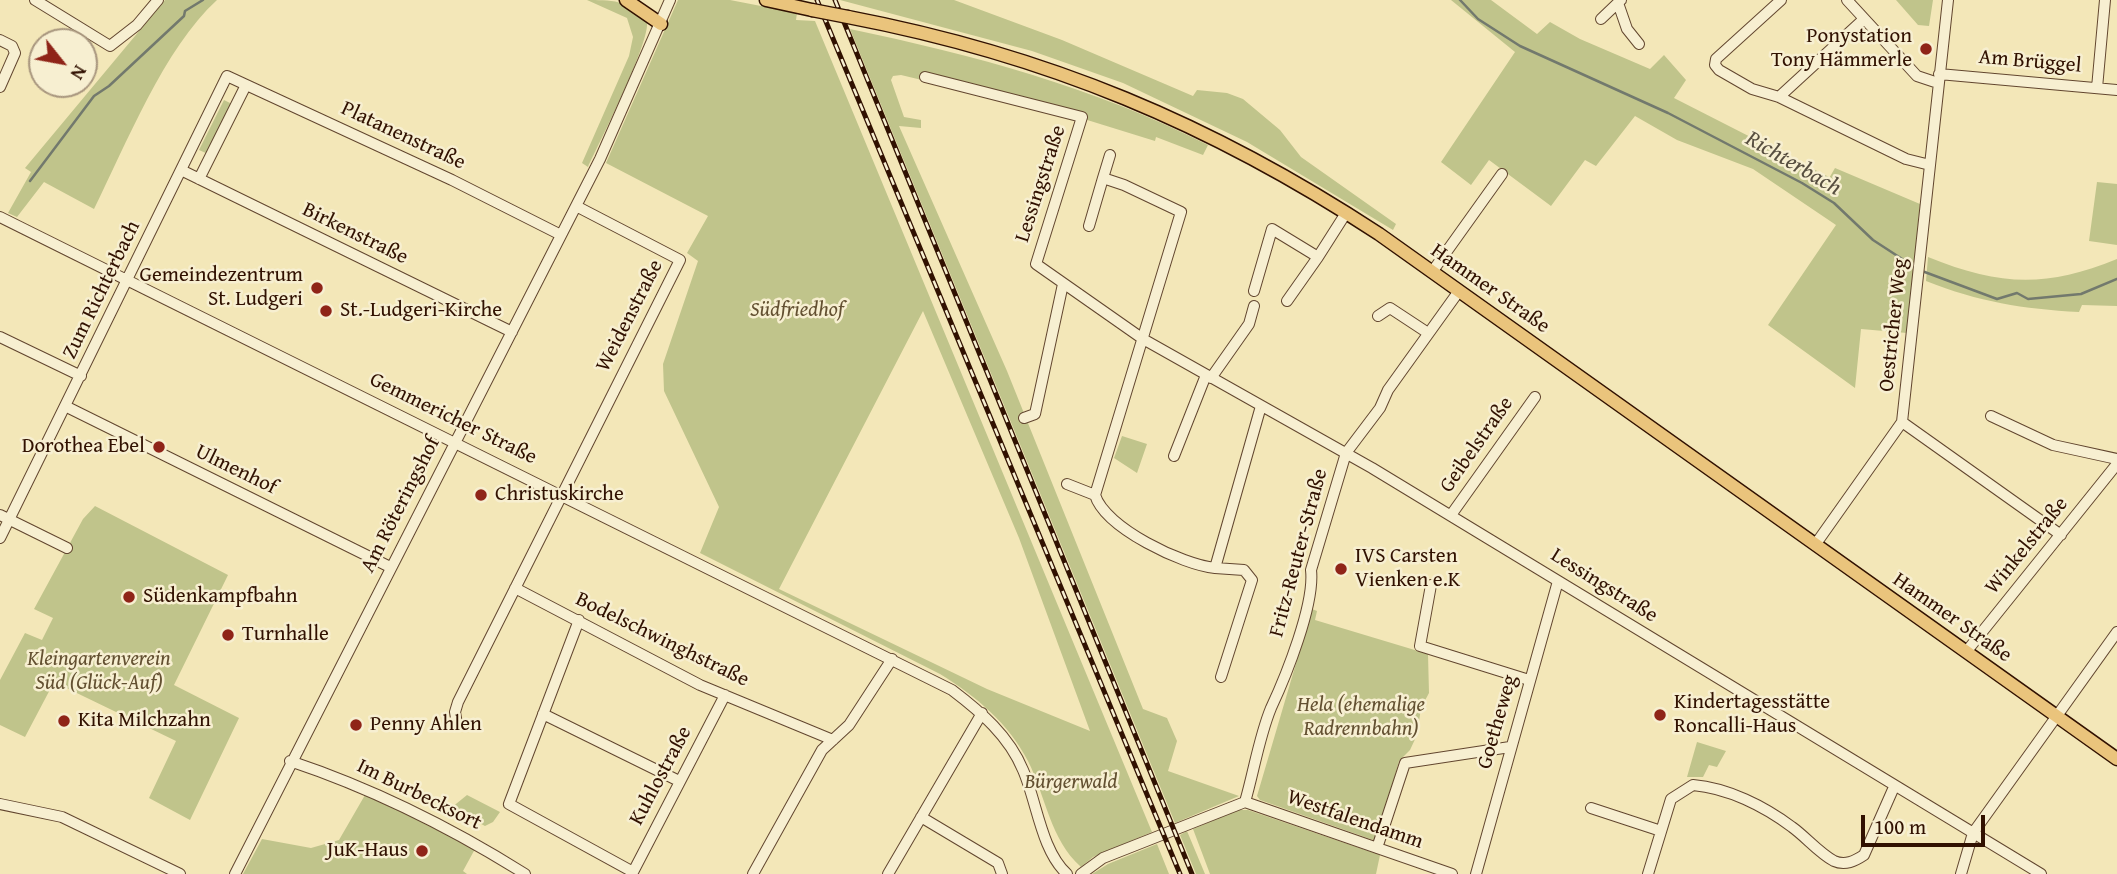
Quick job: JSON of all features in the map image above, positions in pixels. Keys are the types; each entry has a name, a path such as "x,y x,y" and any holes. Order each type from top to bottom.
{"main road":[{"path":"626,0 661,23"},
{"name":"Hammer Straße","path":"766,0 1020,58 1139,102 1245,152 1346,213 1459,290 2117,759"}],"street":[{"path":"35,0 110,46 137,25 158,0"},
{"name":"Am Röteringshof","path":"235,874 290,761 576,206 670,0"},
{"path":"1782,0 1716,59 1715,65 1752,89 1779,97 1906,159 1930,165"},
{"path":"1847,0 1917,76 1938,78"},
{"name":"Oestricher Weg","path":"1815,545 1902,422 1948,0"},
{"path":"2097,88 2105,0"},
{"path":"1601,19 1620,1 1627,29 1639,44"},
{"path":"1779,97 1864,19"},
{"path":"0,40 13,48 14,56 0,87"},
{"name":"Platanenstraße","path":"227,75 452,180 561,235"},
{"name":"Zum Richterbach","path":"0,538 5,518 65,407 227,75"},
{"name":"Lessingstraße","path":"925,77 1082,117 1036,264 1063,284 1143,339 1451,515 2041,874"},
{"name":"Am Brüggel","path":"1938,78 2117,90"},
{"path":"199,178 246,85"},
{"path":"1088,226 1110,155"},
{"name":"Birkenstraße","path":"181,170 512,332"},
{"path":"1432,272 1502,174"},
{"path":"1102,178 1124,184 1181,212 1095,495 1099,504 1118,522 1163,552 1185,562 1244,570 1252,580 1221,677"},
{"name":"Weidenstraße","path":"561,494 680,260 576,206"},
{"path":"1287,301 1346,213"},
{"name":"Gemmericher Straße","path":"0,217 952,690 982,713 1003,737 1023,769 1052,852 1067,874"},
{"path":"1254,291 1272,229 1318,257"},
{"path":"1024,418 1035,414 1063,284"},
{"name":"Fritz-Reuter-Straße","path":"1245,802 1271,709 1281,692 1292,654 1312,584 1311,569 1346,453 1380,408 1388,390 1459,290"},
{"path":"1174,456 1209,377 1249,324 1254,306"},
{"path":"1378,316 1390,308 1428,333"},
{"path":"0,337 80,376"},
{"name":"Geibelstraße","path":"1451,515 1535,397"},
{"path":"1215,568 1261,406"},
{"name":"Ulmenhof","path":"65,407 390,568"},
{"path":"1991,416 2053,445 2117,458"},
{"path":"1902,422 2061,535"},
{"name":"Winkelstraße","path":"1966,652 2117,464"},
{"path":"1067,484 1095,495"},
{"path":"457,723 455,712 458,702 561,494"},
{"path":"5,518 67,548"},
{"name":"Goetheweg","path":"1476,874 1558,581"},
{"path":"1431,584 1420,646 1529,680"},
{"name":"Bodelschwinghstraße","path":"515,588 725,695 832,740"},
{"path":"579,620 510,806 632,873"},
{"path":"1961,874 1973,833 2117,632"},
{"path":"753,874 822,750 849,725 892,659"},
{"name":"Kuhlostraße","path":"632,873 725,695"},
{"path":"888,874 982,713"},
{"path":"543,715 679,781"},
{"path":"1377,848 1405,763 1510,747"},
{"name":"Im Burbecksort","path":"290,761 358,785 416,811 525,874"},
{"path":"1648,874 1671,799 1693,785 1705,786 1759,807 1790,825 1835,861 1855,861 1864,855 1894,787"},
{"path":"1081,874 1103,858 1245,802"},
{"name":"Westfalendamm","path":"1245,802 1452,874"},
{"path":"0,804 62,817 180,874"},
{"path":"1591,808 1661,831"},
{"path":"921,817 998,863 1002,874"}],"green space":[{"path":"165,0 217,0 198,20 163,70 94,209 44,182 17,217 8,213 31,172 25,168 83,98 98,98 98,80"},
{"path":"587,0 611,1 634,8 646,19 647,28 634,66 588,167 582,163 629,56 633,37 627,18"},
{"name":"Südfriedhof","path":"678,0 730,0 797,13 796,20 815,21 1152,832 1093,857 1081,867 1055,831 1034,775 1020,747 1001,723 967,692 940,674 700,553 719,507 664,391 663,364 698,261 687,253 708,216 606,163","holes":["923,311 1019,538 1090,731 987,689 779,589"]},
{"path":"840,0 954,0 1062,40 1193,96 1197,90 1227,93 1243,99 1280,130 1301,157 1396,224 1393,230 1247,142 1123,83 1032,51"},
{"path":"1451,0 1491,0 1537,34 1550,22 1580,39 1650,69 1664,55 1686,80 1674,98 1829,177 1828,180 1835,168 1920,204 1907,333 1861,329 1855,388 1768,325 1836,225 1753,169 1677,140 1635,116 1596,166 1585,160 1551,206 1489,160 1471,185 1441,162 1515,52"},
{"path":"1896,0 1933,0 1929,26 1918,25"},
{"path":"850,29 1033,75 1121,106 1208,145 1203,155 1156,137 1155,141 1084,119 901,75 893,76 891,80 904,117 921,120 921,128 899,126 1007,371 1143,709 1167,718 1177,741 1168,771 1239,796 1175,823"},
{"path":"224,100 232,104 208,154 199,150"},
{"path":"2097,182 2117,184 2117,245 2089,241"},
{"path":"1928,257 1978,274 2022,280 2067,275 2117,259 2117,306 2082,305 2079,312 2039,309 1983,299 1926,281"},
{"path":"1122,436 1147,444 1137,473 1114,458"},
{"name":"Kleingartenverein Süd (Glück-Auf)","path":"95,506 228,575 174,685 239,718 190,820 149,798 176,741 54,682 25,737 0,725 0,680 25,633 42,640 53,618 34,609 83,519"},
{"name":"Hela (ehemalige Radrennbahn)","path":"1312,609 1317,611 1315,620 1428,654 1429,693 1421,708 1417,735 1410,750 1399,761 1376,841 1260,800 1257,796"},
{"path":"1697,742 1726,751 1717,767 1709,765 1703,777 1687,777"},
{"path":"365,795 407,812 475,849 463,871 467,874 243,874 262,839 311,848 339,840"},
{"path":"467,795 500,812 493,822 485,826 451,808"},
{"path":"1238,810 1248,810 1380,855 1376,874 1210,874 1193,829"},
{"path":"1187,831 1205,874 1196,874 1180,835"},
{"path":"1157,844 1169,874 1092,874 1108,864"}],"waterway":[{"name":"Richterbach","path":"30,181 94,96 109,86 184,16 185,11 203,0"},
{"name":"Richterbach","path":"1460,0 1478,19 1520,46 1668,113 1802,183 1834,203 1873,240 1916,268"},
{"name":"Richterbach","path":"1922,271 1997,299 2017,293 2028,299 2081,294 2117,279"}],"railway":[{"path":"817,0 1180,874"},
{"path":"835,0 1192,874"}],"place":[{"name":"Ponystation Tony Hämmerle","path":"1926,49"},
{"name":"Gemeindezentrum St. Ludgeri","path":"317,288"},
{"name":"St.-Ludgeri-Kirche","path":"326,311"},
{"name":"Dorothea Ebel","path":"159,447"},
{"name":"Christuskirche","path":"481,495"},
{"name":"IVS Carsten Vienken e.K","path":"1341,569"},
{"name":"Südenkampfbahn","path":"129,597"},
{"name":"Turnhalle","path":"228,635"},
{"name":"Kindertagesstätte Roncalli-Haus","path":"1660,715"},
{"name":"Kita Milchzahn","path":"64,721"},
{"name":"Penny Ahlen","path":"356,725"},
{"name":"JuK-Haus","path":"422,851"}],"park label":[{"name":"Bürgerwald","path":"1071,783"}]}
